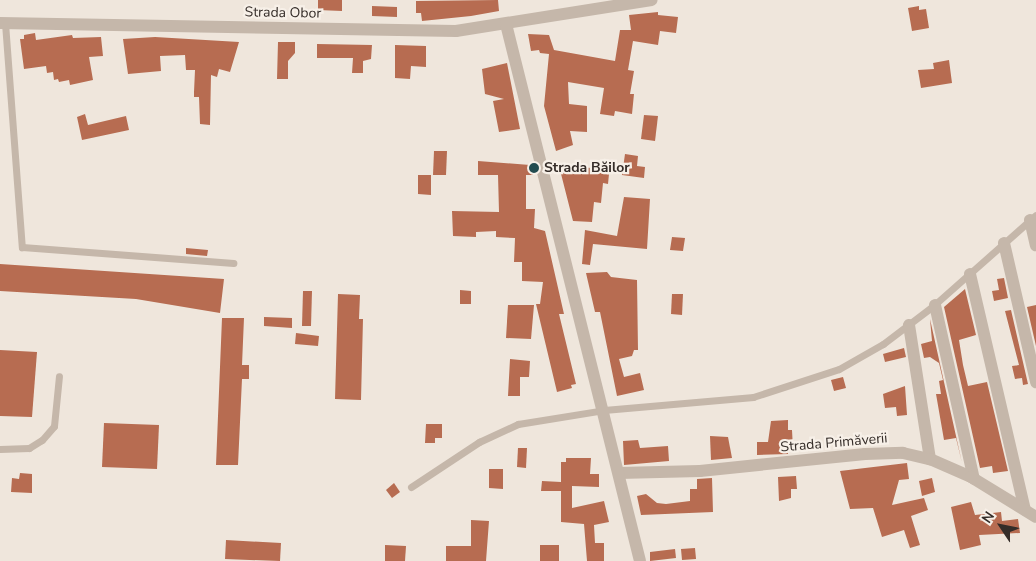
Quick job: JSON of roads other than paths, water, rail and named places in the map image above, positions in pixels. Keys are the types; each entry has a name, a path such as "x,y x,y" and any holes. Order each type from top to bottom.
{"street":[{"name":"Strada Obor","path":"2,23 432,32 506,24 652,0"},
{"path":"506,24 604,410 640,561"},
{"path":"1033,218 1036,245"},
{"path":"1004,243 1036,382"},
{"path":"970,274 1031,514"},
{"path":"935,305 974,479"},
{"path":"910,325 930,459"},
{"name":"Strada Primăverii","path":"619,473 700,471 865,454 903,453 930,459 974,479 1031,514"}],"lane":[{"path":"2,23 22,247 233,263"},
{"path":"411,487 451,459 500,432 557,416 604,410 718,402 783,389 839,370 910,325 1033,218"},
{"path":"0,449 29,448 42,440 54,426 59,376"}],"place":[{"name":"Strada Băilor","path":"534,168"}]}
